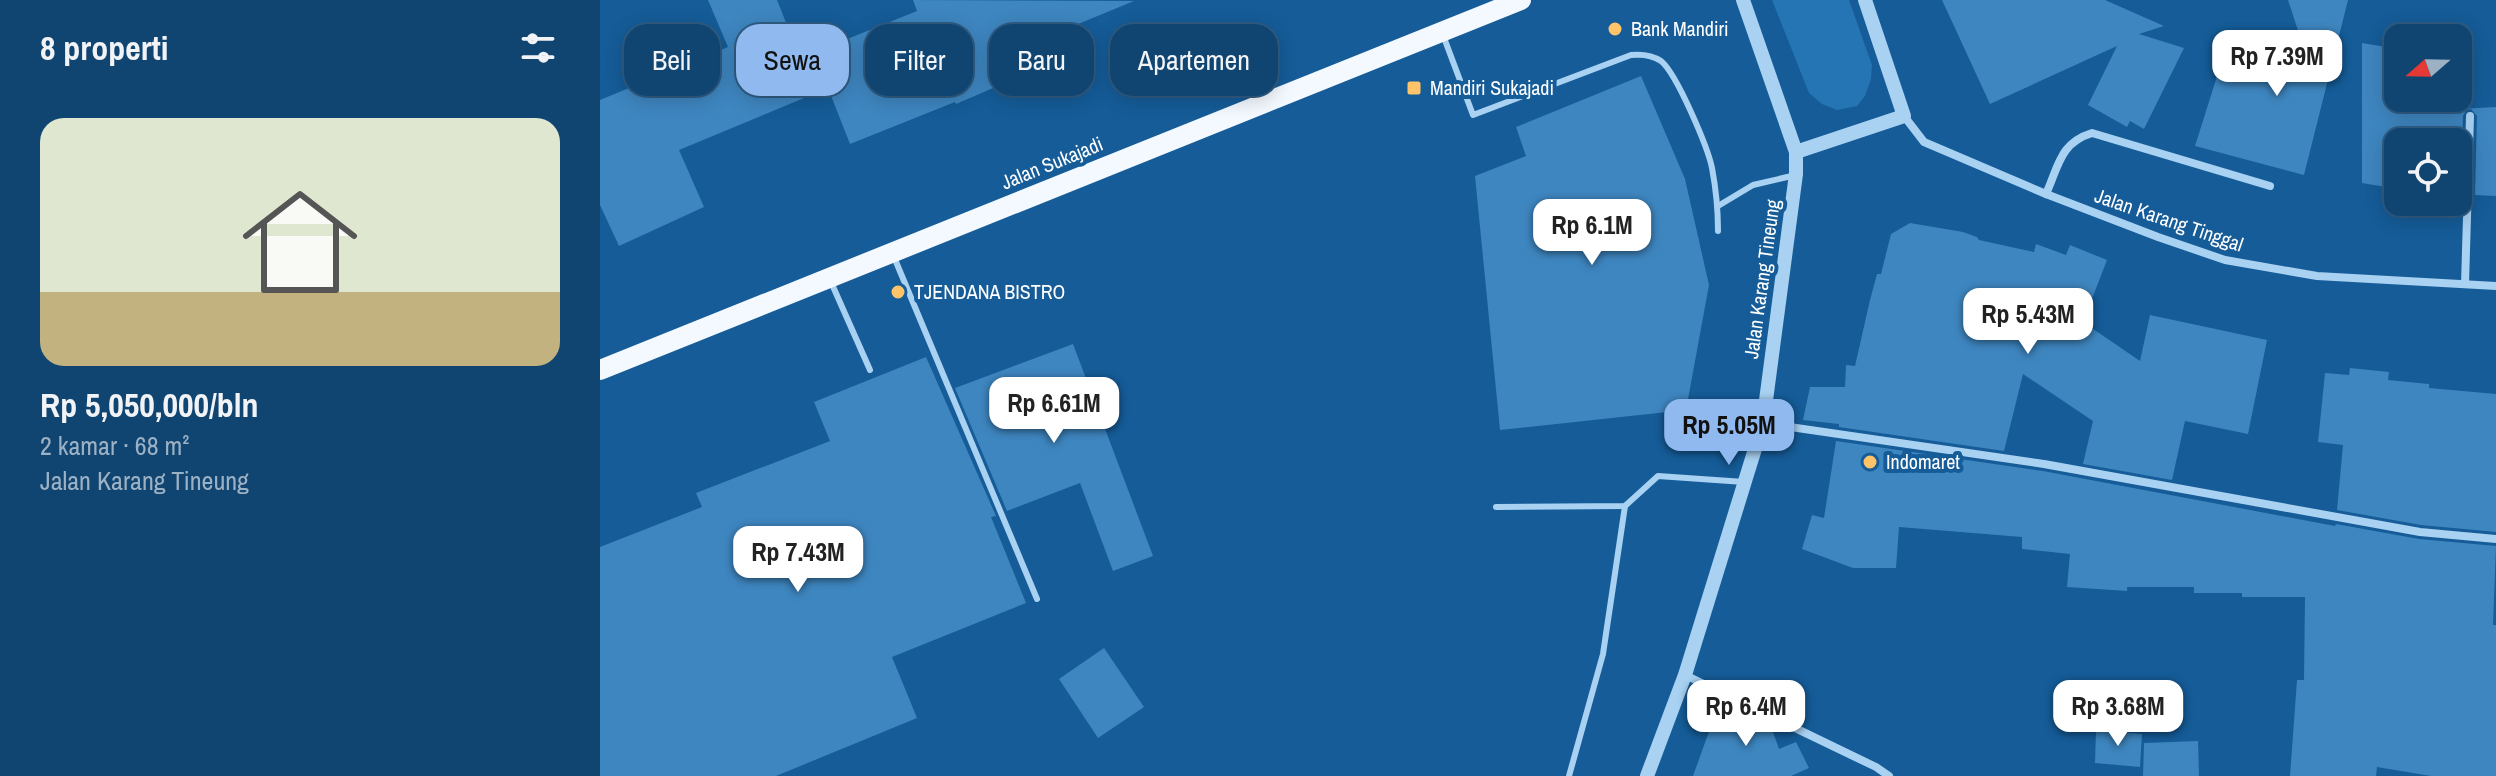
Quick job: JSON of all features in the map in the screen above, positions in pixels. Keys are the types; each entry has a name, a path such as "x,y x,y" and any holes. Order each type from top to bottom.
{"main road":[{"name":"Jalan Sukajadi","path":"602,364 830,279 1521,0"}],"street":[{"name":"Jalan Karang Tineung","path":"1647,776 1685,675 1763,423 1796,174 1796,152 1743,0"},
{"path":"1796,152 1904,116 1865,0"},
{"name":"Jalan Karang Tinggal","path":"1904,116 1924,142 2046,194 2225,260 2317,276 2496,286"},
{"path":"2465,284 2470,116"},
{"path":"2046,194 2067,146 2092,133 2270,186"},
{"path":"1763,423 2044,464 2420,532 2496,539"},
{"path":"1685,675 1889,776"}],"lane":[{"path":"1442,32 1473,115 1631,55 1643,54 1661,61 1679,87 1711,165 1718,206 1718,231"},
{"path":"1718,206 1753,185 1796,174"},
{"path":"892,254 1037,599"},
{"path":"830,279 870,370"},
{"path":"1569,776 1603,654 1625,506 1658,476 1744,482"},
{"path":"1496,507 1625,506"}],"shaded area":[{"path":"1772,0 1849,0 1872,65 1865,96 1857,106 1837,110 1822,104 1809,93"}],"building":[{"path":"708,0 777,0 787,24 736,24 736,96 809,96 679,150 704,207 619,246 600,205 600,100 624,90 624,96 720,96 720,50 728,47"},
{"path":"913,0 1134,1 1078,24 989,24 989,90 956,104 850,144 831,96 849,96 849,38 865,32 865,96 973,96 973,24 885,24 917,11"},
{"path":"1942,0 2105,0 2164,26 2139,34 2184,48 2144,129 2130,121 2127,127 2088,105 2117,46 1990,104"},
{"path":"2288,0 2348,0 2304,175 2195,146 2219,70 2245,82 2247,68 2273,76 2279,64 2311,70"},
{"path":"2362,43 2384,47 2384,112 2465,112 2463,128 2384,128 2384,187 2362,183"},
{"path":"1641,76 1685,179 1709,285 1686,410 1500,430 1475,176 1526,156 1516,127"},
{"path":"2496,107 2496,196 2475,195 2477,116 2472,108"},
{"path":"1910,223 1963,232 1979,240 2034,252 2036,244 2066,255 2070,245 2107,260 2083,322 2140,361 2150,315 2267,340 2248,434 2185,421 2172,480 2083,464 2093,421 2023,374 2004,451 1803,420 1810,387 1845,387 1846,365 1855,366 1877,274 1881,274 1891,234"},
{"path":"1073,344 1153,556 1113,571 1080,483 1007,511 955,388"},
{"path":"926,357 996,516 991,517 1026,603 892,657 917,718 776,776 600,776 600,547 702,507 696,493 830,441 814,402"},
{"path":"2350,368 2389,372 2388,380 2429,384 2429,388 2496,394 2496,532 2421,525 2337,510 2343,445 2318,442 2325,373 2349,375"},
{"path":"1836,441 2043,471 2335,526 2419,539 2496,546 2493,625 2496,625 2496,776 2431,776 2377,767 2376,776 2290,776 2297,680 2304,680 2305,597 2194,593 2194,587 2127,587 2127,591 2067,587 2070,554 2022,549 2022,537 1899,527 1896,568 1853,568 1802,549 1812,515 1824,518"},
{"path":"1104,648 1144,707 1098,738 1059,679"},
{"path":"1720,701 1770,724 1779,749 1796,742 1809,768 1791,776 1693,776"},
{"path":"2096,730 2142,734 2140,767 2095,763"},
{"path":"2198,741 2199,776 2143,776 2144,743"}],"place":[{"name":"Bank Mandiri","path":"1615,29"},
{"name":"Mandiri Sukajadi","path":"1414,88"},
{"name":"TJENDANA BISTRO","path":"898,292"},
{"name":"Indomaret","path":"1870,462"}]}
